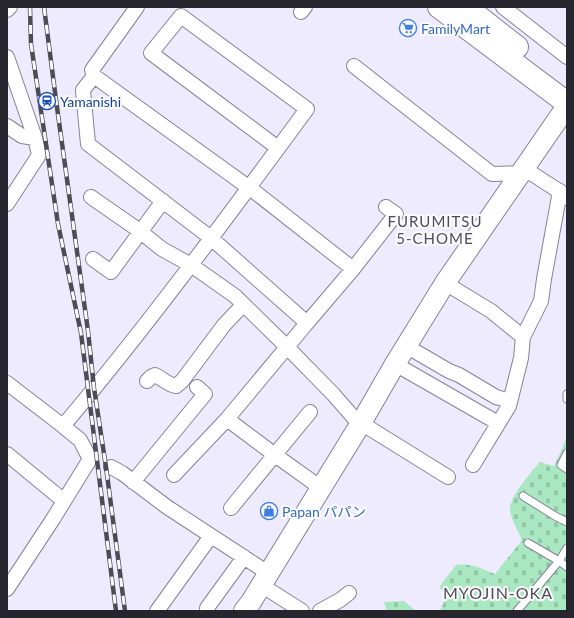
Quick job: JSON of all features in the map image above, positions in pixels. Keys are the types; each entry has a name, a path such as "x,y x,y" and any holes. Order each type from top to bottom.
{"highway":[{"path":"439,7 565,113"},
{"path":"466,7 567,85"}],"street":[{"path":"7,10 10,7"},
{"path":"137,7 92,70 94,76 249,188 353,269"},
{"path":"503,7 567,57"},
{"path":"63,426 191,265 249,188 307,109 181,16 151,53 278,148"},
{"path":"7,56 35,138 39,155 7,204"},
{"path":"354,66 492,174 531,173 565,195 544,279 541,301 523,336 521,358 509,406 473,465"},
{"path":"94,76 83,90 88,144 211,238 307,323"},
{"path":"244,611 361,423 395,364 445,283 565,113"},
{"path":"7,126 22,136 35,138"},
{"path":"91,197 162,249 191,265 235,296 333,394 354,418 448,477"},
{"path":"93,259 110,272 162,201"},
{"path":"174,475 227,419 353,269 396,214 386,207"},
{"path":"445,283 491,311 523,336"},
{"path":"147,381 155,375 170,385 176,386 182,381 224,325 243,305"},
{"path":"406,346 449,371 460,374 496,396 510,401"},
{"path":"395,364 498,423"},
{"path":"7,383 80,440 90,459 7,589"},
{"path":"133,482 159,441 204,394 197,387"},
{"path":"231,508 310,412"},
{"path":"227,419 321,488"},
{"path":"7,454 64,501"},
{"path":"110,467 122,473 167,507 244,557 264,579 302,611"},
{"path":"157,611 211,536"},
{"path":"208,608 244,557"},
{"path":"320,611 340,600 349,593"}],"lane":[{"path":"567,453 561,465 567,470"},
{"path":"523,496 567,522"},
{"path":"528,543 567,567"},
{"path":"517,611 559,561 567,548"}],"green space":[{"path":"567,436 567,609 565,611 440,611 447,596 439,587 456,565 481,568 495,574 522,540 510,513 513,498 521,485 540,462 554,466"},
{"path":"404,601 416,611 387,611 384,602"}],"railway":[{"path":"30,7 31,44 58,224 81,333 116,611"},
{"path":"44,7 125,611"}],"place":[{"name":"FamilyMart","path":"408,28"},
{"name":"Yamanishi","path":"47,101"},
{"name":"Papan パパン","path":"269,511"}],"district":[{"name":"FURUMITSU 5-CHOME","path":"435,230"},
{"name":"MYOJIN-OKA","path":"498,592"}]}
